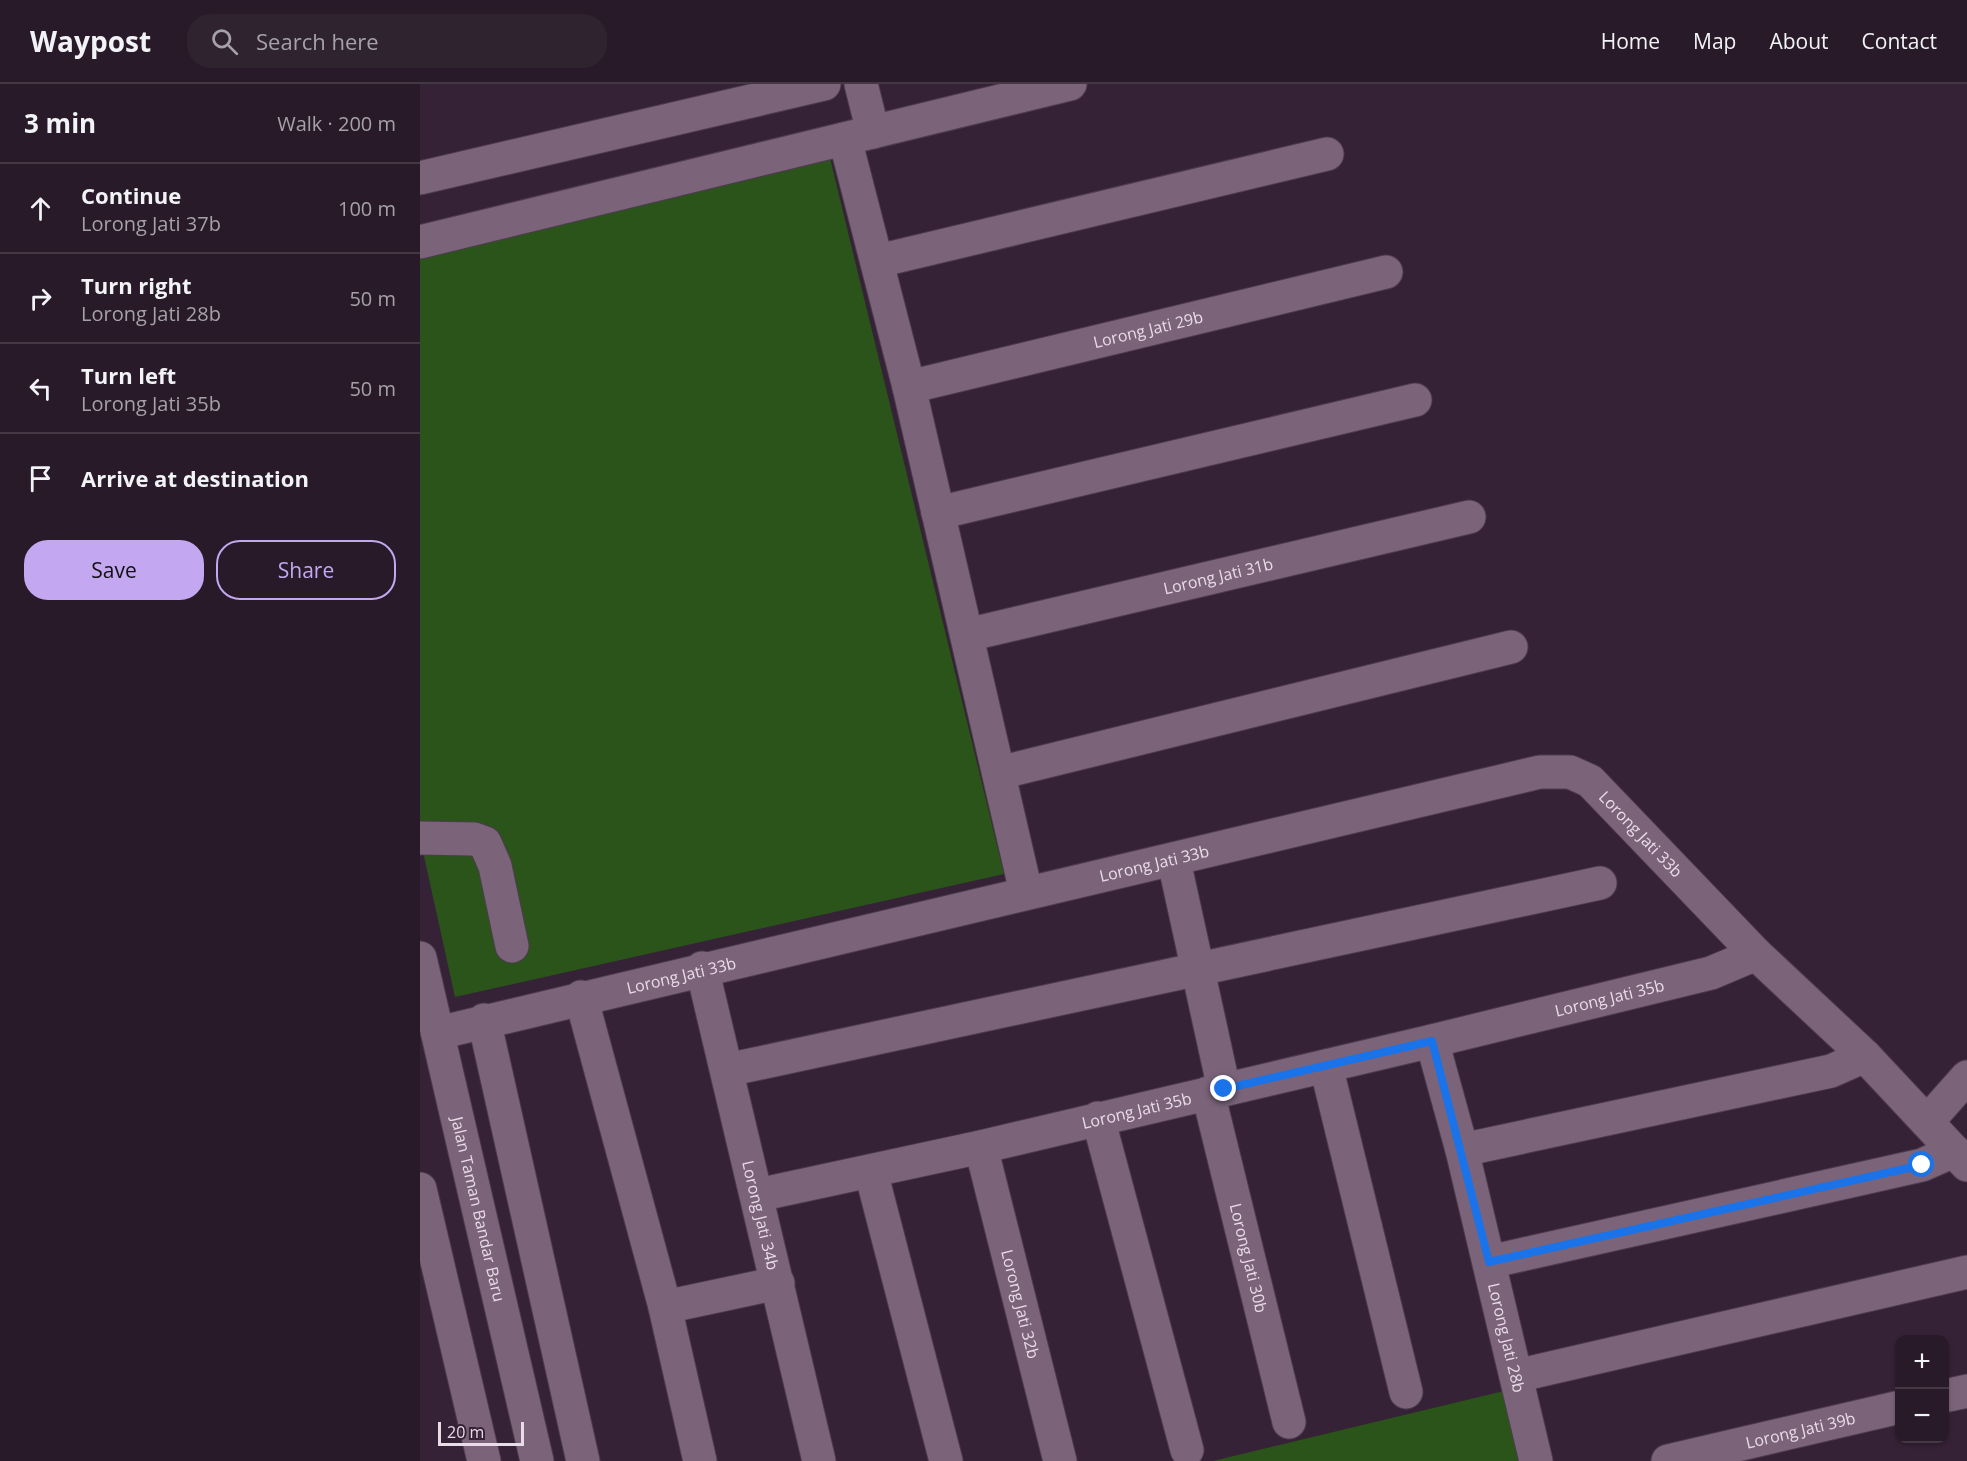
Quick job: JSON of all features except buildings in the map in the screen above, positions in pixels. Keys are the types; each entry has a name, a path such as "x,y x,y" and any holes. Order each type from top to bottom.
{"street":[{"path":"420,178 727,95 824,84"},
{"path":"861,84 859,135 878,261 1026,892"},
{"path":"420,242 1070,84"},
{"path":"878,261 1327,154"},
{"name":"Lorong Jati 29b","path":"909,387 1386,272"},
{"path":"938,513 1415,400"},
{"name":"Lorong Jati 31b","path":"967,635 1468,517"},
{"path":"999,773 1511,647"},
{"name":"Lorong Jati 33b","path":"438,1033 702,968 1026,892 1174,861 1540,772 1570,772 1590,781 1756,954 1865,1056 1961,1158"},
{"path":"420,838 474,839 485,843 495,866 512,946"},
{"name":"Lorong Jati 30b","path":"1174,861 1198,968 1216,1091 1289,1422"},
{"path":"727,1070 1600,883"},
{"name":"Lorong Jati 35b","path":"758,1195 871,1172 1432,1041 1711,973 1756,954"},
{"name":"Jalan Taman Bandar Baru","path":"420,958 537,1461"},
{"name":"Lorong Jati 34b","path":"702,968 758,1195 819,1461"},
{"path":"581,997 665,1307 700,1461"},
{"path":"484,1020 583,1461"},
{"name":"Lorong Jati 28b","path":"1432,1041 1462,1150 1536,1461"},
{"path":"1462,1150 1831,1071 1865,1056"},
{"path":"1326,1066 1406,1392"},
{"path":"1927,1122 1967,1077"},
{"path":"1098,1118 1186,1450"},
{"name":"Lorong Jati 32b","path":"981,1146 1060,1461"},
{"path":"1489,1262 1961,1158"},
{"path":"871,1172 946,1461"},
{"path":"420,1189 428,1259 484,1461"},
{"path":"1516,1376 1967,1272"},
{"path":"665,1307 778,1283"},
{"path":"1949,1395 1967,1391"},
{"name":"Lorong Jati 39b","path":"1668,1461 1895,1408"}],"green space":[{"path":"829,154 1004,874 455,997 420,838 420,256"},
{"path":"1504,1391 1522,1461 1213,1461"}],"route":[{"path":"1224,1089 1432,1041 1462,1150 1489,1262 1922,1165"}]}
